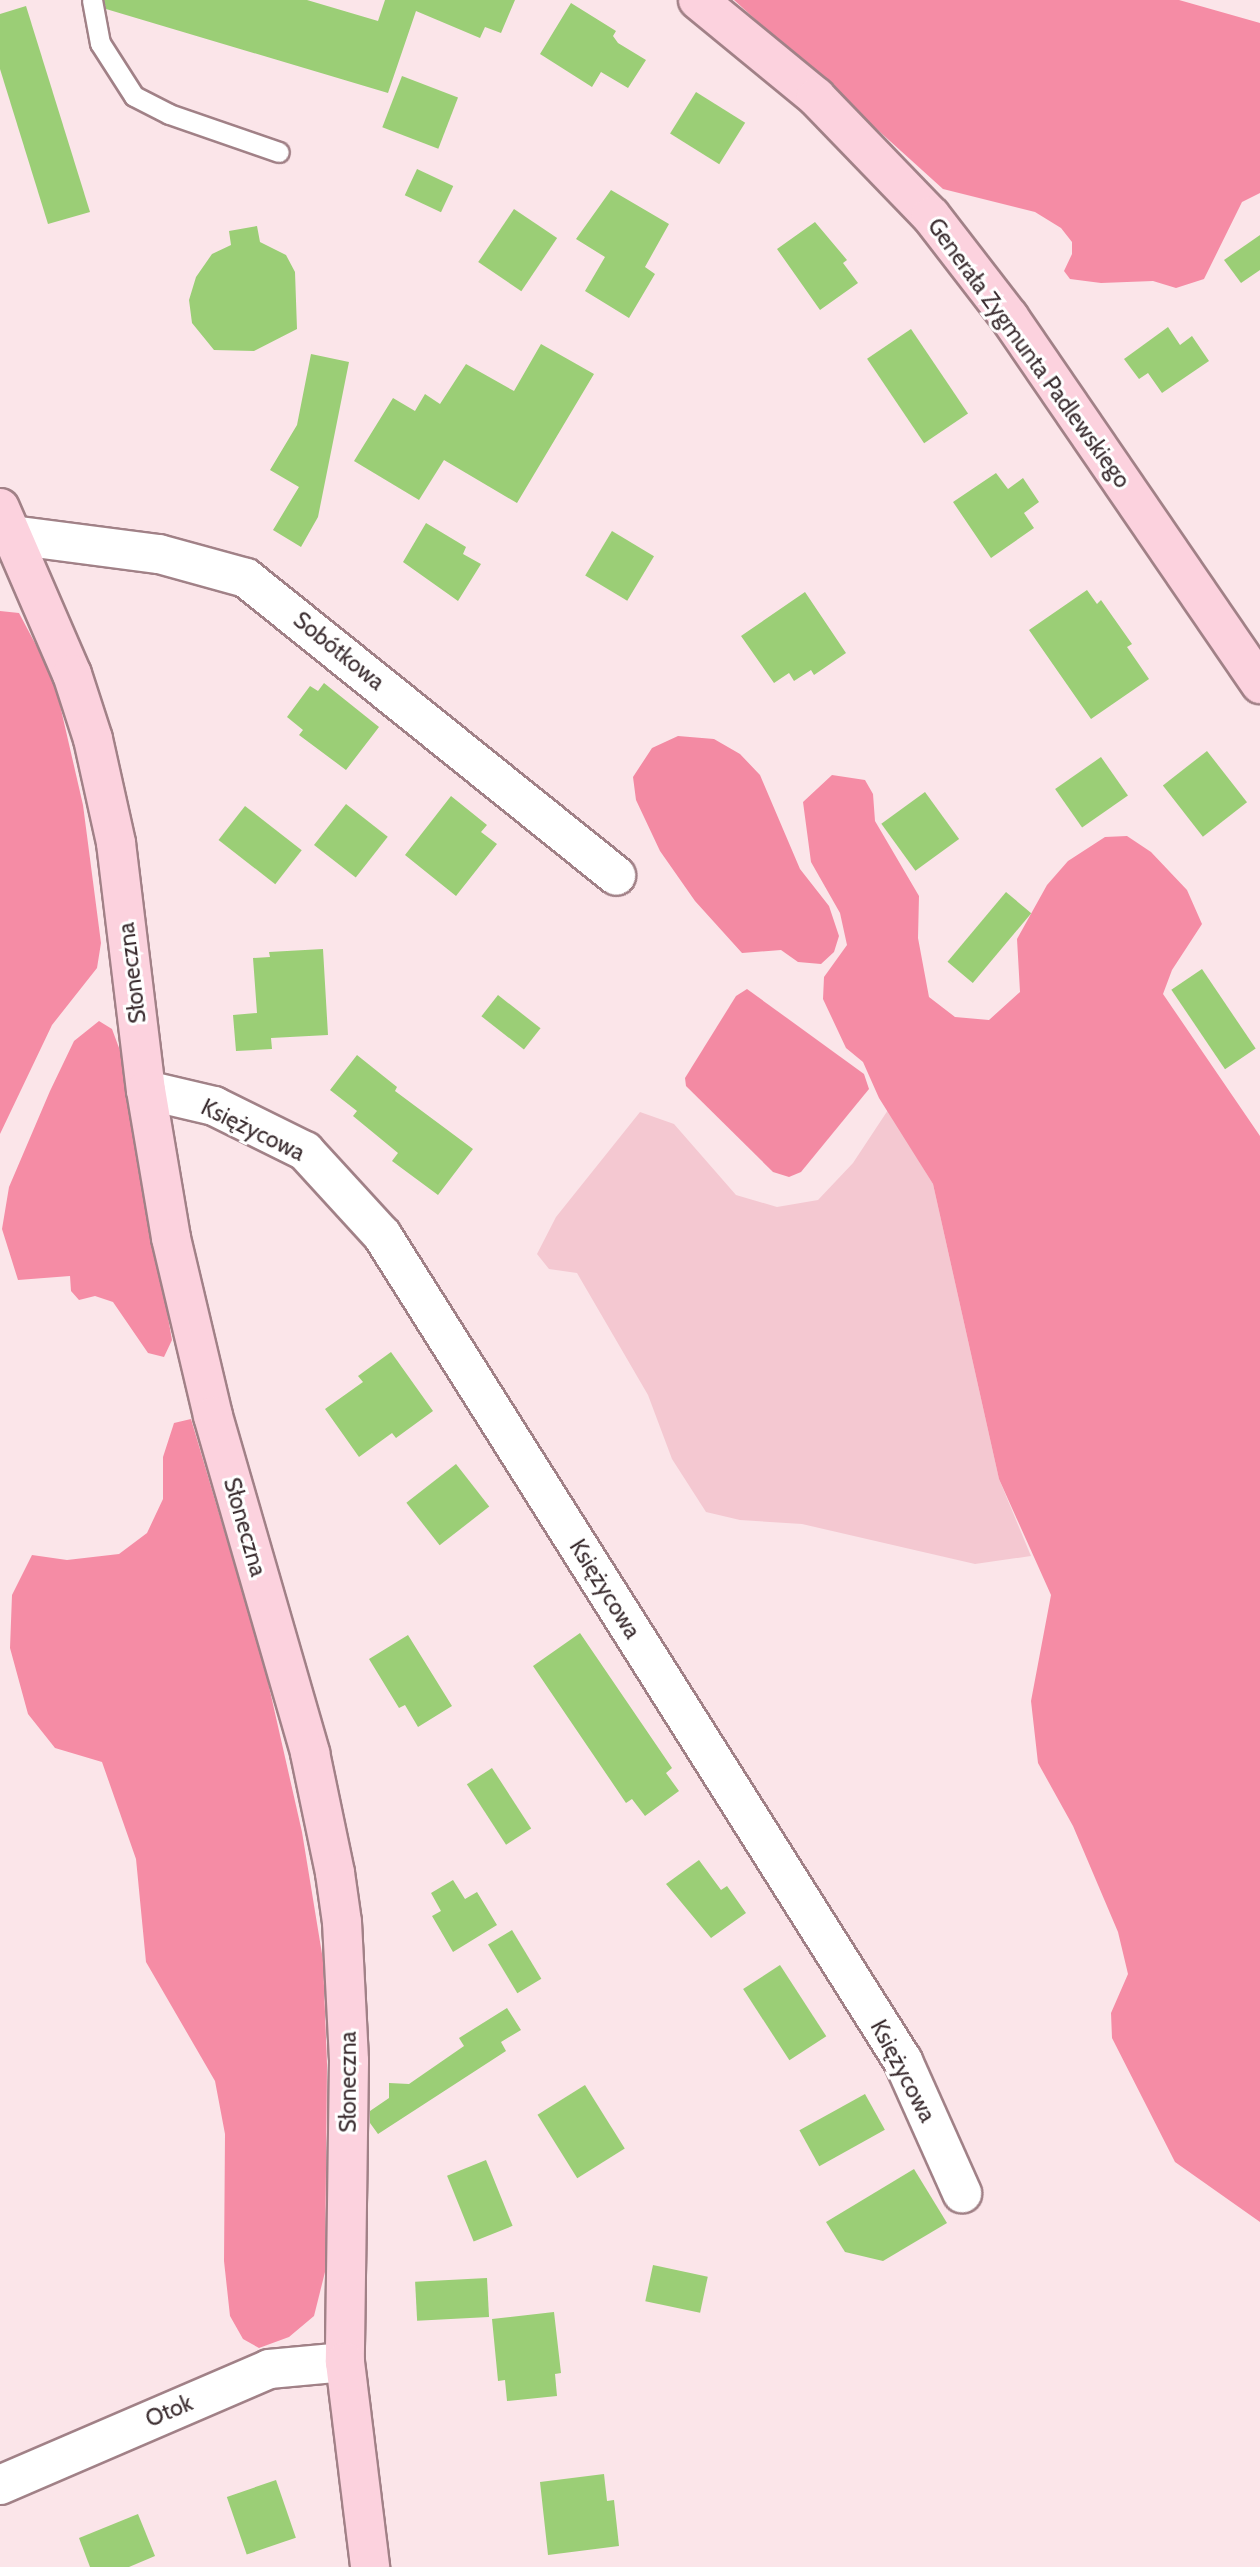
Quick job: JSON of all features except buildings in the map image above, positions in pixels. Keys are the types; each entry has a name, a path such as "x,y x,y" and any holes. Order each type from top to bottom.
{"street":[{"name":"Generała Zygmunta Padlewskiego","path":"698,0 816,97 931,216 1009,317 1260,684"},
{"name":"Sobótkowa","path":"6,522 159,554 246,578 616,876"},
{"name":"Słoneczna","path":"6,522 72,674 96,751 116,842 146,1090 171,1238 213,1416 310,1753 342,1922 349,2061 345,2362 370,2567"},
{"name":"Księżycowa","path":"146,1090 214,1106 305,1151 382,1235 903,2061 962,2193"},
{"name":"Otok","path":"0,2485 269,2369 345,2362"}],"lane":[{"path":"92,0 100,43 134,96 169,114 279,152"}],"shaded area":[{"path":"734,0 1179,0 1260,23 1260,193 1242,202 1204,279 1176,288 1153,281 1101,283 1070,279 1064,271 1072,254 1072,242 1061,228 1035,212 943,189"},
{"path":"0,611 19,613 54,679 83,805 101,943 97,968 52,1025 0,1134"},
{"path":"678,736 714,739 740,754 760,775 800,869 829,906 839,936 834,952 821,964 798,962 781,950 742,953 695,901 660,851 636,800 633,777 652,748"},
{"path":"832,775 865,780 873,794 875,821 919,896 918,938 929,997 955,1017 989,1020 1020,992 1017,939 1047,885 1068,861 1105,837 1127,836 1151,852 1187,890 1202,924 1172,970 1163,994 1260,1136 1260,2222 1175,2162 1112,2038 1111,2013 1128,1974 1118,1932 1073,1826 1038,1763 1031,1701 1051,1595 999,1479 933,1184 879,1098 863,1062 846,1048 823,999 824,977 847,945 840,913 811,862 803,802"},
{"path":"747,989 864,1074 869,1089 801,1172 789,1177 773,1172 686,1086 685,1078 736,996"},
{"path":"99,1021 112,1029 122,1056 172,1340 164,1357 148,1353 113,1302 95,1296 79,1300 71,1291 70,1276 18,1280 2,1229 9,1187 50,1091 74,1041"},
{"path":"888,1110 933,1184 999,1479 1031,1556 975,1564 802,1524 740,1520 706,1512 672,1459 648,1395 577,1273 549,1269 537,1254 556,1217 640,1112 674,1124 736,1195 777,1207 818,1200 853,1163"},
{"path":"191,1419 265,1669 302,1832 323,1960 327,2064 325,2272 314,2316 289,2337 259,2348 243,2339 230,2316 224,2261 225,2134 215,2081 146,1962 136,1859 102,1762 55,1748 28,1714 10,1648 12,1595 32,1555 67,1560 119,1554 147,1533 163,1499 163,1457 174,1423"}]}
